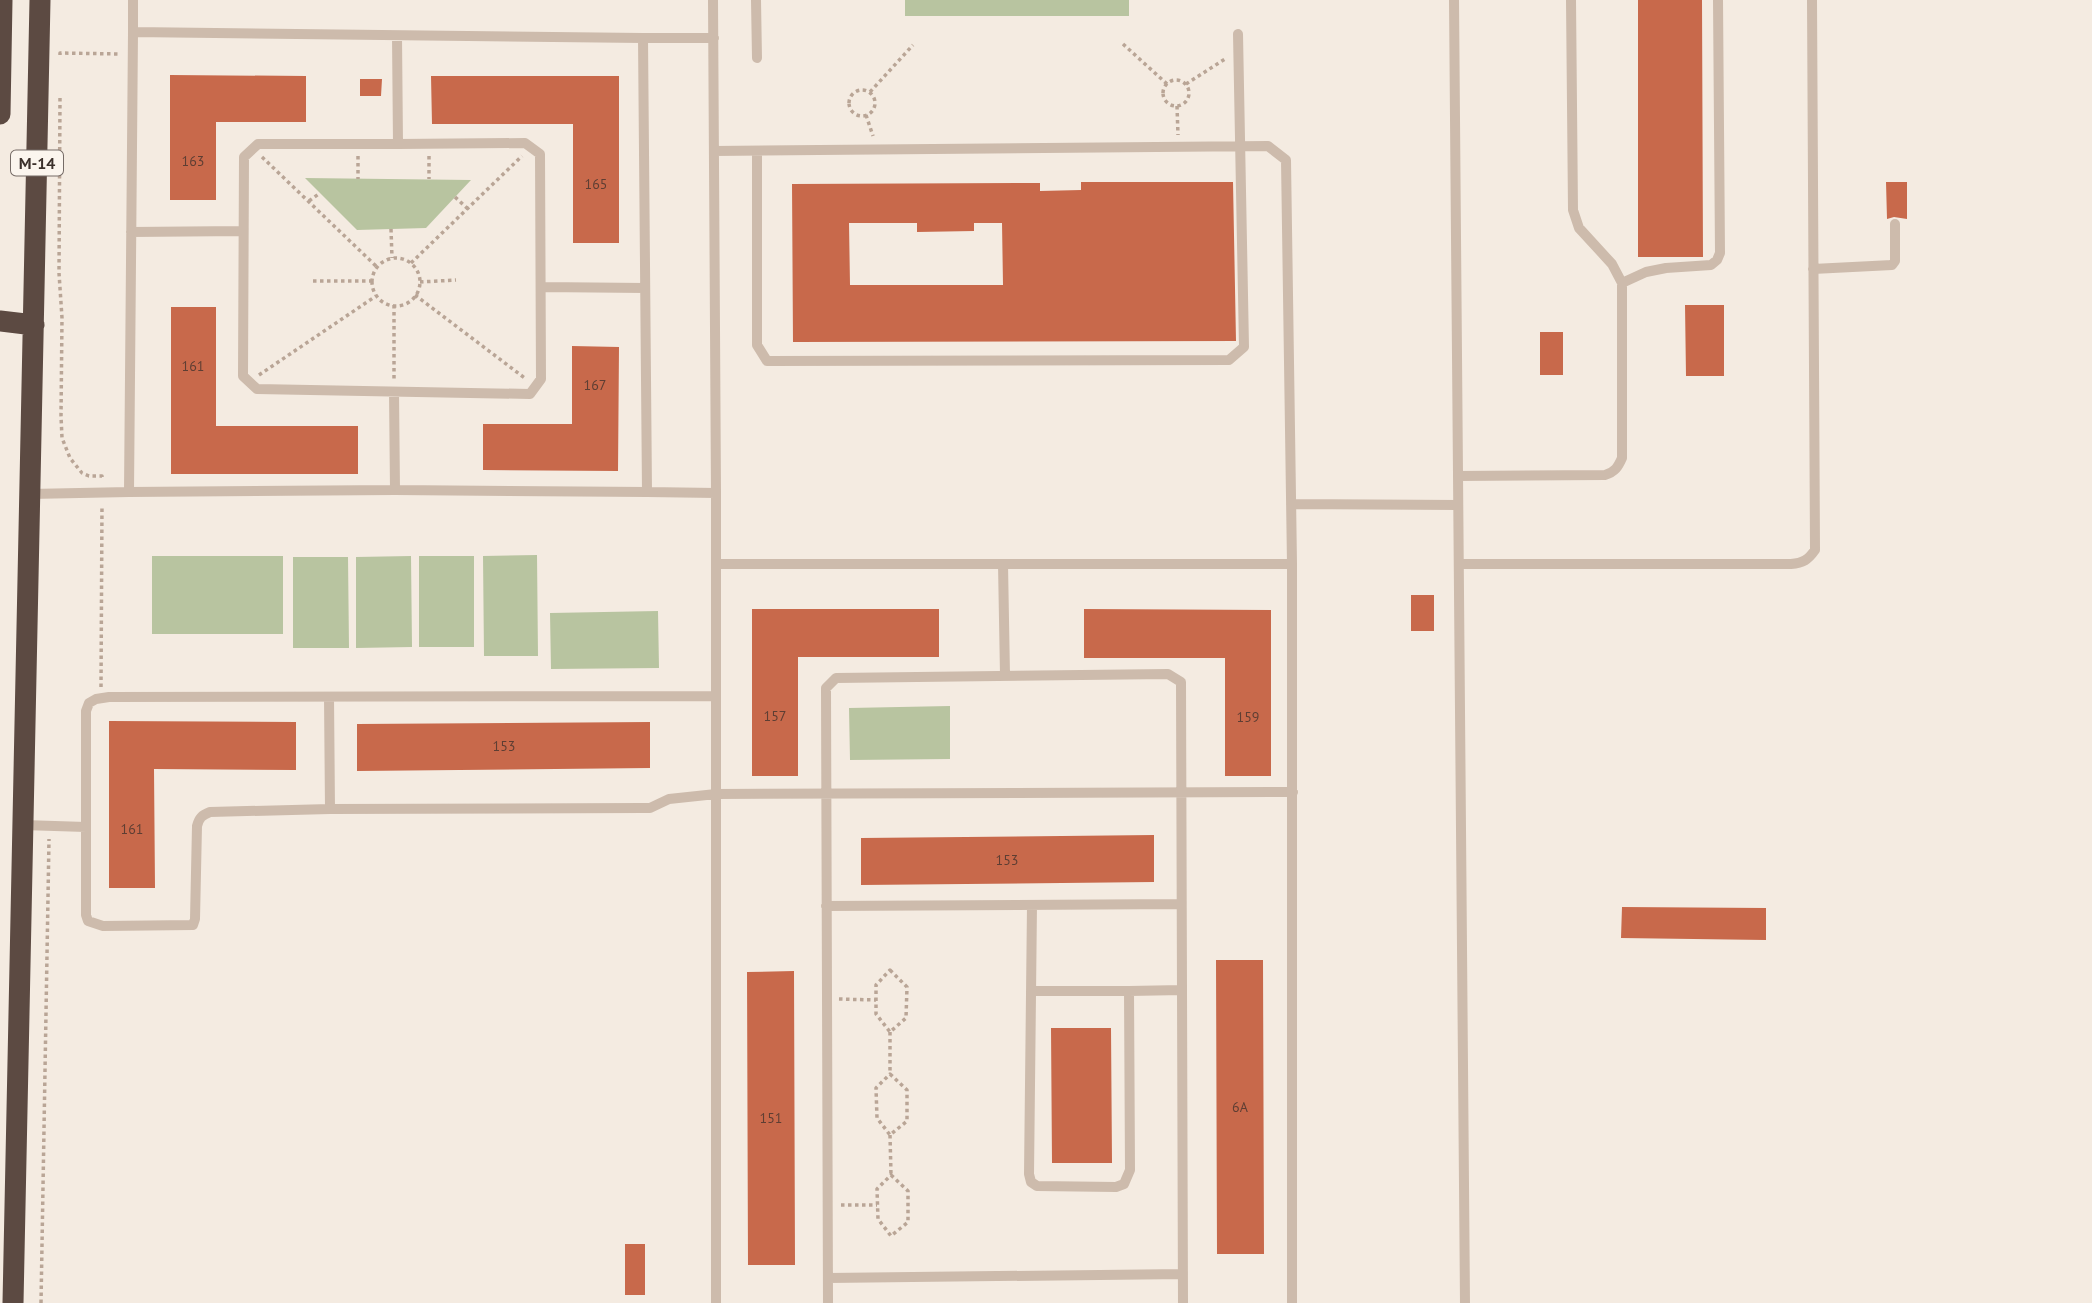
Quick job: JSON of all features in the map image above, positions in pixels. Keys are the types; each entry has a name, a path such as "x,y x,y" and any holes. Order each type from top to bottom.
{"highway":[{"path":"0,114 2,0"},
{"name":"М-14","path":"13,1303 7,1257 23,825 40,0"},
{"path":"0,321 34,325"}],"lane":[{"path":"129,492 133,0"},
{"path":"713,0 716,1303"},
{"path":"756,0 757,58"},
{"path":"1454,0 1465,1303"},
{"path":"1458,476 1605,475 1618,468 1622,458 1622,283 1612,264 1579,228 1573,210 1571,0"},
{"path":"1622,283 1646,272 1711,265 1717,261 1720,253 1718,0"},
{"path":"1458,564 1791,564 1809,559 1815,550 1812,0"},
{"path":"133,32 714,38"},
{"path":"757,151 757,345 767,361 1229,360 1244,347 1238,34"},
{"path":"397,36 398,144"},
{"path":"643,38 647,492"},
{"path":"525,143 540,154 541,379 530,394 257,390 243,376 244,156 258,144 398,144 525,143"},
{"path":"714,152 1268,146 1286,160 1292,504 1292,1303"},
{"path":"1813,269 1892,265 1895,261 1895,224"},
{"path":"131,232 243,231"},
{"path":"541,287 645,288"},
{"path":"394,392 395,490"},
{"path":"30,494 395,490 716,493"},
{"path":"1292,504 1458,505"},
{"path":"716,564 1292,564"},
{"path":"1003,564 1005,675"},
{"path":"828,1303 826,688 836,678 1168,674 1181,682 1183,1303"},
{"path":"716,696 101,698 89,703 86,711 88,921 93,925 103,926 193,925 197,826 199,819 210,812 650,808 669,799 716,794 1293,792"},
{"path":"329,697 330,809"},
{"path":"23,825 86,827"},
{"path":"827,906 1181,904"},
{"path":"1032,905 1029,1174 1031,1182 1037,1186 1116,1187 1124,1184 1130,1170 1129,990"},
{"path":"1031,991 1182,990"},
{"path":"828,1278 1183,1274"}],"path":[{"path":"1123,44 1167,84"},
{"path":"870,92 913,45"},
{"path":"1186,84 1238,50"},
{"path":"60,66 60,53 133,54"},
{"path":"1180,80 1189,89 1188,98 1177,106 1170,104 1164,99 1163,90 1167,84 1180,80"},
{"path":"859,90 870,92 874,96 875,105 866,115 852,111 850,99 859,90"},
{"path":"60,93 62,438 70,458 82,473 102,476 101,698"},
{"path":"1177,106 1179,147"},
{"path":"866,115 878,150"},
{"path":"358,144 358,179"},
{"path":"429,144 429,179"},
{"path":"411,263 531,147"},
{"path":"253,148 377,267"},
{"path":"309,201 320,193"},
{"path":"455,197 468,209"},
{"path":"391,229 393,258"},
{"path":"393,258 411,263 420,282 415,295 406,303 394,305 383,302 376,296 372,281 377,267 393,258"},
{"path":"420,282 456,280"},
{"path":"313,281 372,281"},
{"path":"415,295 536,386"},
{"path":"249,382 376,296"},
{"path":"394,305 394,392"},
{"path":"41,1303 50,826"},
{"path":"890,1032 906,1018 906,987 890,970 876,985 876,1014 890,1032 890,1074 876,1088 877,1118 890,1135 891,1175 908,1191 908,1222 891,1236 878,1219 877,1205 877,1189 891,1175"},
{"path":"827,999 876,1000"},
{"path":"890,1074 907,1090 907,1121 890,1135"},
{"path":"827,1205 877,1205"}],"green space":[{"path":"905,0 1129,0 1129,16 905,16"},
{"path":"305,178 471,180 426,228 357,230"},
{"path":"537,555 538,656 484,656 483,556"},
{"path":"152,556 283,556 283,634 152,634"},
{"path":"411,556 412,647 356,648 356,557"},
{"path":"419,556 474,556 474,647 419,647"},
{"path":"293,557 348,557 349,648 293,648"},
{"path":"658,611 659,668 551,669 550,613"},
{"path":"950,706 950,759 850,760 849,708"}],"building":[{"path":"1638,0 1702,0 1703,257 1638,257"},
{"path":"170,75 306,76 306,122 216,122 216,200 170,200"},
{"path":"431,76 619,76 619,243 573,243 573,124 432,124"},
{"path":"360,79 382,79 381,96 360,96"},
{"path":"1081,182 1233,182 1236,341 793,342 792,184 1040,183 1040,191 1081,190","holes":["849,223 917,223 917,232 974,231 974,223 1002,223 1003,285 850,285"]},
{"path":"1886,182 1907,182 1907,219 1887,219"},
{"path":"1685,305 1724,305 1724,376 1686,376"},
{"path":"171,307 216,307 216,426 358,426 358,474 171,474"},
{"path":"1540,332 1563,332 1563,375 1540,375"},
{"path":"572,346 619,347 618,471 483,470 483,424 572,424"},
{"path":"1411,595 1434,595 1434,631 1411,631"},
{"path":"752,609 939,609 939,657 798,657 798,776 752,776"},
{"path":"1084,609 1271,610 1271,776 1225,776 1225,658 1084,658"},
{"path":"109,721 296,722 296,770 154,769 155,888 109,888"},
{"path":"650,722 650,768 357,771 357,724"},
{"path":"1154,835 1154,882 861,885 861,838"},
{"path":"1622,907 1766,908 1766,940 1621,938"},
{"path":"1216,960 1263,960 1264,1254 1217,1254"},
{"path":"794,971 795,1265 748,1265 747,972"},
{"path":"1051,1028 1111,1028 1112,1163 1052,1163"},
{"path":"625,1244 645,1244 645,1295 625,1295"}]}
